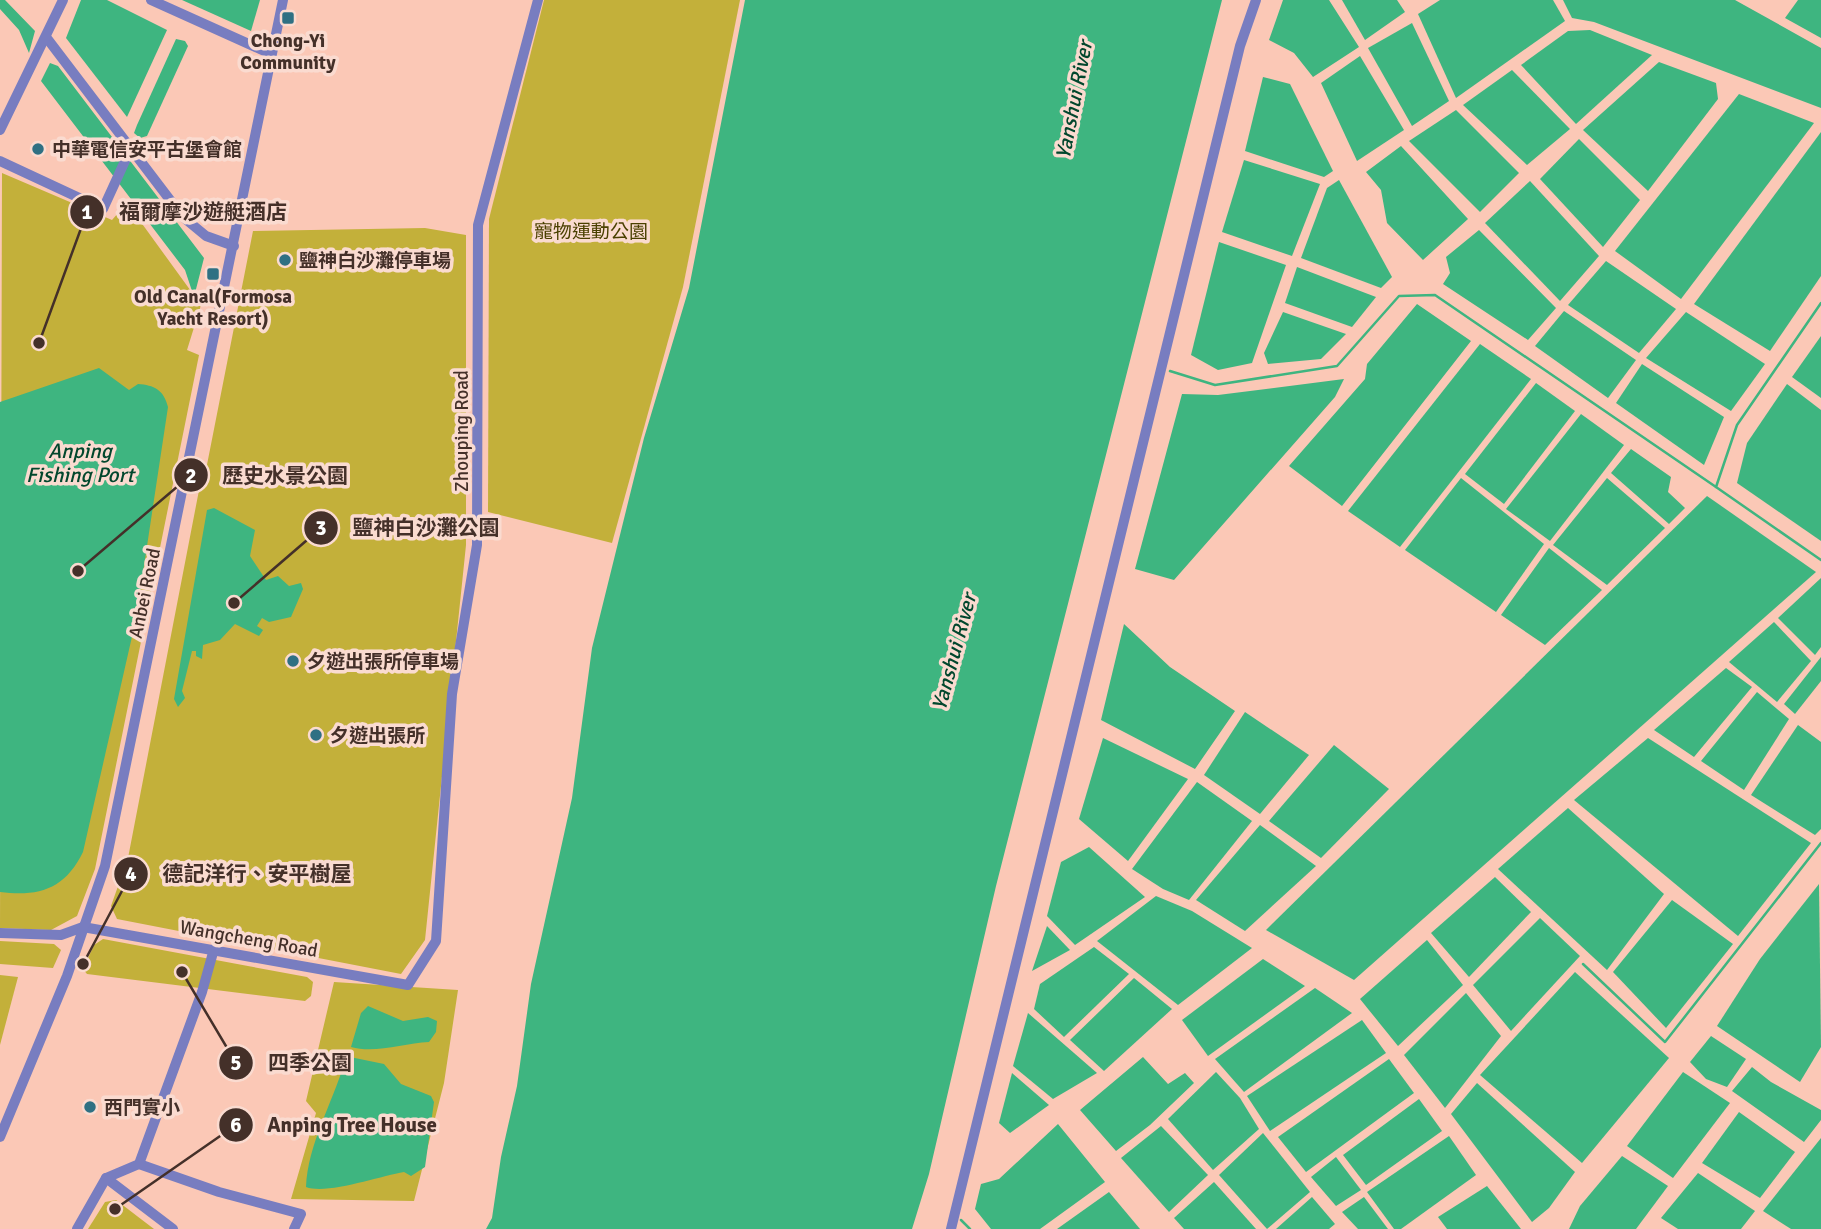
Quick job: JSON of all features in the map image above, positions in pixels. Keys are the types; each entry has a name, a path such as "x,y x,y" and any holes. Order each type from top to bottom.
{"street":[{"path":"0,130 63,0"},
{"path":"151,0 271,54"},
{"name":"Anbei Road","path":"0,1137 3,1121 67,976 106,866 283,0"},
{"name":"Zhouping Road","path":"408,985 436,941 452,694 477,545 478,225 538,0"},
{"path":"951,1229 1240,47 1256,0"},
{"path":"46,37 130,150 195,229 214,241 234,246"},
{"path":"0,161 103,209 130,150"},
{"path":"0,933 61,935 83,927"},
{"name":"Wangcheng Road","path":"83,927 408,985"},
{"path":"139,1164 202,992 214,949"},
{"path":"77,1229 106,1178 139,1164 219,1192 301,1214 293,1229"},
{"path":"106,1178 173,1229"}],"green space":[{"name":"寵物運動公園","path":"544,0 740,0 683,287 612,543 488,512 489,219"},
{"path":"2,173 112,220 127,203 201,305 187,350 199,355 95,869 77,916 51,930 0,928"},
{"path":"425,228 466,235 466,545 425,940 401,974 117,919 111,906 128,858 200,485 203,485 253,231"},
{"path":"103,939 307,977 313,982 311,996 305,1001 87,974 83,969 94,945"},
{"path":"0,941 54,944 61,950 53,968 0,964"},
{"path":"0,975 18,977 0,1045"},
{"path":"334,982 458,990 444,1083 414,1201 291,1199 316,1113 306,1101"},
{"path":"116,1200 154,1229 88,1229 105,1202"}],"water":[{"path":"0,0 5,0 35,31 29,53 19,30 0,9"},
{"path":"81,0 107,0 167,30 127,117 66,38"},
{"path":"182,0 260,0 251,31"},
{"name":"Yanshui River","path":"745,0 1222,0 996,886 929,1174 912,1229 486,1229 492,1218 501,1157 517,1086 531,984 572,798 592,648 644,438 689,288"},
{"path":"1283,0 1329,0 1359,47 1313,77 1294,53 1269,40"},
{"path":"1342,0 1397,0 1405,12 1365,40"},
{"path":"1440,0 1553,0 1565,21 1456,98 1418,14"},
{"path":"1563,0 1735,0 1821,48 1821,108 1594,22 1572,18"},
{"path":"1798,0 1821,0 1821,38 1785,18"},
{"path":"1412,23 1449,101 1412,126 1368,48"},
{"path":"1590,30 1652,55 1576,124 1521,65 1568,31"},
{"path":"176,39 185,41 188,46 147,136 140,138 134,133"},
{"path":"1360,56 1404,130 1357,161 1321,83"},
{"path":"1659,62 1716,83 1718,99 1648,191 1583,130"},
{"path":"50,63 58,66 204,258 194,297 185,270 41,81"},
{"path":"1512,70 1570,129 1527,165 1463,105"},
{"path":"1263,77 1290,84 1333,171 1324,177 1245,151"},
{"path":"1739,94 1814,123 1681,299 1615,251"},
{"path":"1456,110 1519,173 1480,212 1409,141"},
{"path":"1821,132 1821,276 1770,351 1694,304"},
{"path":"1579,139 1640,200 1603,247 1540,179"},
{"path":"1401,146 1468,219 1423,260 1387,223 1381,190 1366,172"},
{"path":"1244,160 1320,184 1292,256 1222,232"},
{"path":"1339,180 1392,277 1381,288 1301,258 1327,188"},
{"path":"1530,181 1599,256 1560,301 1485,223"},
{"path":"1479,230 1556,308 1528,340 1443,284 1450,273 1446,257"},
{"path":"1219,242 1286,265 1252,363 1218,370 1191,355"},
{"path":"1606,261 1676,309 1639,353 1568,305"},
{"path":"1297,267 1376,297 1352,327 1285,303"},
{"path":"1417,304 1471,341 1342,506 1289,466 1365,379 1367,364"},
{"path":"1564,311 1636,360 1608,398 1535,346"},
{"path":"1283,312 1346,334 1321,359 1268,364 1264,353"},
{"path":"1686,312 1765,364 1731,411 1646,358"},
{"path":"1821,336 1821,398 1792,377"},
{"path":"1480,344 1531,379 1400,547 1348,511"},
{"path":"1642,364 1724,417 1704,465 1616,403"},
{"name":"Anping Fishing Port","path":"99,368 129,390 138,384 158,390 164,396 168,407 136,619 83,852 68,875 49,888 27,893 0,892 0,402"},
{"path":"1344,379 1335,397 1174,580 1135,569 1182,394 1218,395"},
{"path":"1536,383 1575,411 1504,504 1465,474"},
{"path":"1787,384 1821,410 1821,541 1737,483 1747,443"},
{"path":"1581,414 1624,445 1550,541 1506,509"},
{"path":"1631,449 1671,477 1668,492 1685,508 1669,524 1611,473"},
{"path":"1461,478 1544,544 1496,612 1405,550"},
{"path":"1607,478 1665,528 1607,585 1553,545"},
{"path":"1707,496 1816,572 1354,980 1266,930"},
{"path":"214,508 255,530 250,556 266,580 278,576 289,586 301,583 303,589 291,617 269,622 262,618 257,626 263,630 259,636 235,624 220,640 203,645 202,659 196,656 196,651 192,651 182,691 185,698 178,707 174,699 207,510"},
{"path":"1549,548 1602,590 1545,645 1501,615"},
{"path":"1821,578 1821,647 1815,655 1778,618"},
{"path":"1774,622 1811,661 1777,702 1729,662"},
{"path":"1124,624 1170,667 1235,711 1195,769 1101,720"},
{"path":"1821,657 1821,681 1795,714 1784,704"},
{"path":"1726,668 1752,687 1694,757 1654,730"},
{"path":"1757,692 1789,719 1744,790 1701,761"},
{"path":"1245,712 1309,755 1260,814 1204,775"},
{"path":"1798,725 1821,742 1821,829 1815,835 1751,795"},
{"path":"1103,738 1188,779 1128,861 1079,819"},
{"path":"1648,738 1811,843 1738,936 1574,800"},
{"path":"1334,745 1389,789 1321,858 1269,821"},
{"path":"1197,782 1252,821 1189,900 1163,889 1132,869"},
{"path":"1568,808 1664,894 1607,970 1498,869"},
{"path":"1260,825 1316,866 1245,931 1196,900"},
{"path":"1089,847 1145,897 1075,945 1047,916 1061,862"},
{"path":"1495,877 1531,912 1469,977 1431,933"},
{"path":"1819,884 1821,1047 1800,1082 1717,1026 1760,959"},
{"path":"1156,896 1192,911 1252,948 1178,1005 1097,941"},
{"path":"1672,900 1733,944 1666,1028 1613,972"},
{"path":"1540,918 1580,956 1511,1031 1473,985"},
{"path":"1047,926 1070,950 1032,971"},
{"path":"1427,940 1463,985 1398,1046 1360,999"},
{"path":"1094,947 1129,974 1064,1037 1034,1009 1040,984"},
{"path":"1263,959 1305,986 1208,1056 1182,1020"},
{"path":"1575,972 1669,1058 1582,1163 1480,1075"},
{"path":"1134,978 1172,1009 1104,1071 1070,1040"},
{"path":"1315,988 1352,1013 1244,1092 1215,1059"},
{"path":"1466,993 1501,1036 1445,1108 1404,1055"},
{"path":"368,1006 403,1021 428,1017 437,1021 436,1032 429,1042 380,1049 351,1047 361,1013"},
{"path":"1028,1013 1097,1073 1053,1099 1013,1066"},
{"path":"1362,1020 1386,1053 1270,1131 1247,1096"},
{"path":"1711,1036 1746,1059 1727,1087 1706,1079 1690,1062"},
{"path":"350,1057 384,1064 401,1084 431,1096 434,1102 425,1167 411,1176 404,1172 327,1189 306,1187 316,1140 344,1064"},
{"path":"1143,1057 1168,1084 1185,1073 1194,1083 1150,1125 1116,1151 1080,1110"},
{"path":"1389,1059 1414,1093 1306,1172 1278,1137"},
{"path":"1752,1067 1771,1082 1821,1110 1821,1120 1804,1142 1732,1091"},
{"path":"1216,1072 1240,1098 1259,1129 1213,1170 1168,1119"},
{"path":"1683,1072 1730,1103 1673,1178 1627,1146"},
{"path":"1012,1073 1049,1105 1010,1133 999,1123"},
{"path":"1477,1083 1575,1172 1549,1208 1532,1222 1451,1114"},
{"path":"1419,1099 1442,1131 1366,1185 1343,1155"},
{"path":"1739,1112 1795,1152 1760,1198 1702,1163"},
{"path":"1058,1124 1105,1182 1040,1229 991,1229 975,1209 981,1184 999,1179"},
{"path":"1161,1126 1208,1175 1169,1212 1121,1158"},
{"path":"1263,1133 1310,1192 1267,1229 1219,1175"},
{"path":"1449,1136 1476,1175 1401,1229 1394,1229 1367,1192"},
{"path":"1821,1138 1821,1229 1791,1229 1763,1211"},
{"path":"1622,1156 1668,1186 1636,1229 1569,1229 1580,1206"},
{"path":"1336,1157 1361,1190 1336,1206 1311,1177"},
{"path":"1698,1173 1755,1211 1741,1229 1678,1229 1661,1218"},
{"path":"1214,1182 1256,1229 1184,1229 1174,1218"},
{"path":"1487,1186 1521,1229 1447,1229 1438,1217"},
{"path":"1109,1192 1140,1229 1057,1229"},
{"path":"1312,1197 1335,1224 1329,1229 1276,1229"},
{"path":"1364,1197 1388,1229 1358,1229 1342,1212"}],"waterway":[{"path":"1170,371 1215,385 1337,366 1399,296 1435,295 1716,487"},
{"path":"1821,303 1737,425 1716,487 1821,560"},
{"path":"1583,964 1665,1042 1821,843"},
{"path":"961,1220 970,1229"}],"place":[{"name":"Chong-Yi Community","path":"288,18"},
{"name":"中華電信安平古堡會館","path":"38,149"},
{"name":"鹽神白沙灘停車場","path":"285,260"},
{"name":"Old Canal(Formosa Yacht Resort)","path":"213,274"},
{"name":"福爾摩沙遊艇酒店","path":"39,343"},
{"name":"歷史水景公園","path":"78,571"},
{"name":"鹽神白沙灘公園","path":"234,603"},
{"name":"夕遊出張所停車場","path":"293,661"},
{"name":"夕遊出張所","path":"316,735"},
{"name":"德記洋行、安平樹屋","path":"83,964"},
{"name":"四季公園","path":"182,972"},
{"name":"西門實小","path":"90,1107"},
{"name":"Anping Tree House","path":"115,1209"}]}
